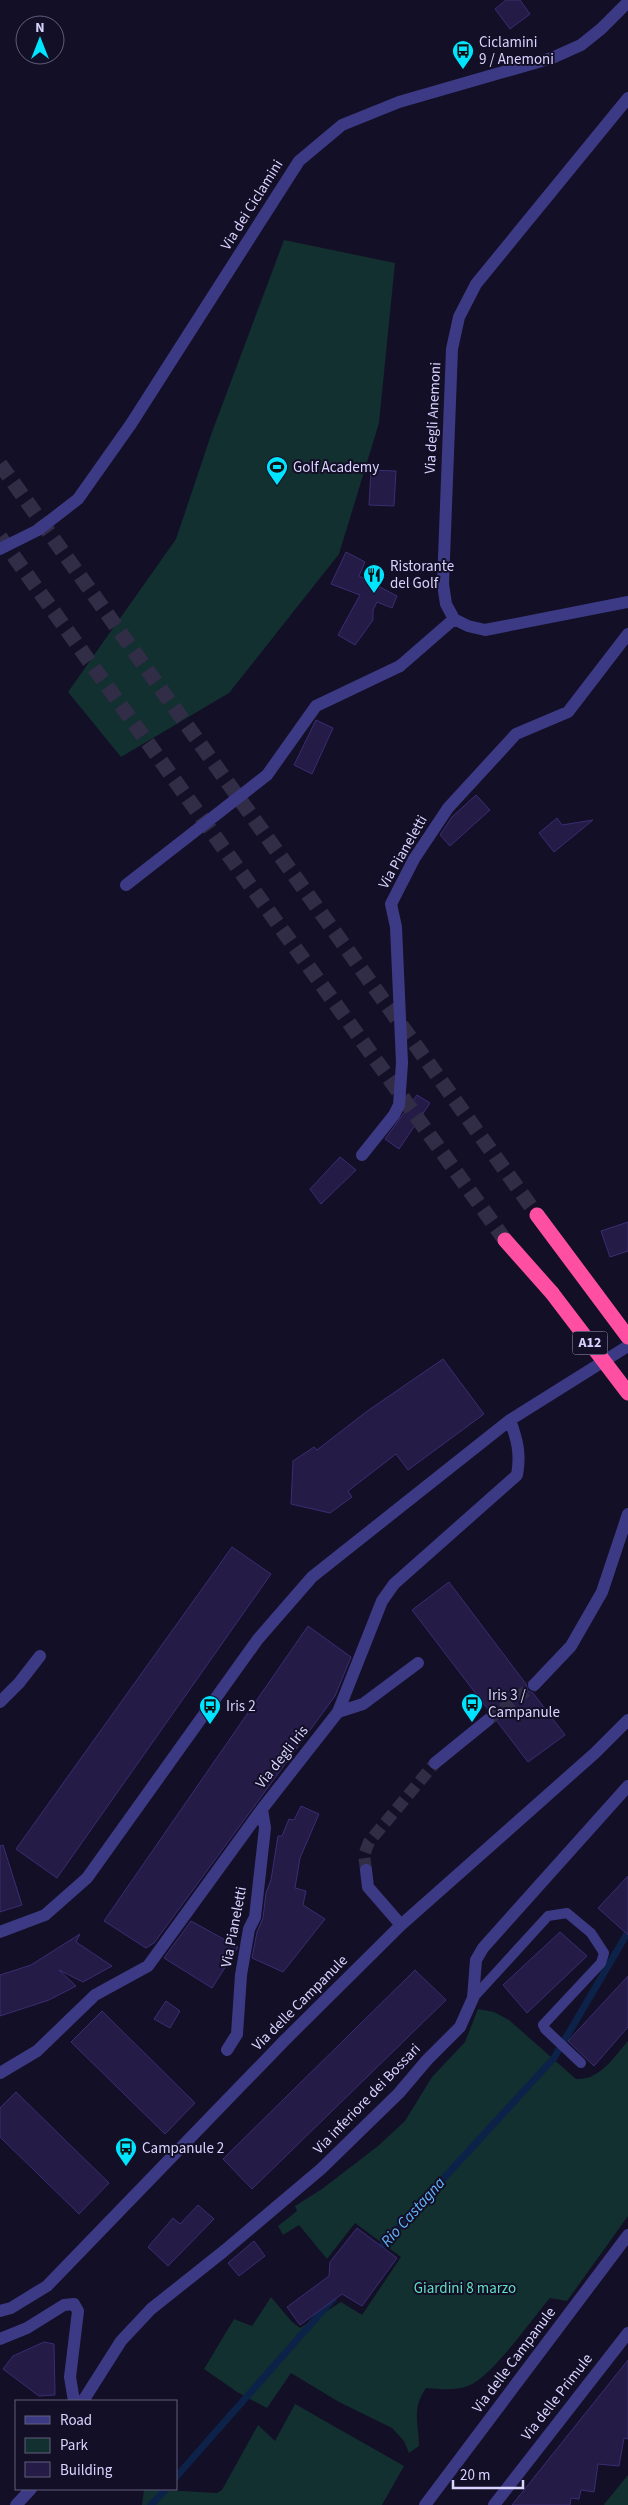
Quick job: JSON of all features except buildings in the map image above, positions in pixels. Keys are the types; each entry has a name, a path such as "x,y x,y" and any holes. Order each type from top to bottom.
{"highway":[{"name":"A12","path":"537,1215 628,1337"},
{"name":"A12","path":"505,1240 552,1292 628,1393"}],"street":[{"name":"Via dei Ciclamini","path":"0,549 38,530 78,499 131,424 299,161 342,126 399,102 552,58 581,45 601,29 628,2"},
{"name":"Via degli Anemoni","path":"454,619 446,604 443,563 452,349 459,317 476,284 628,98"},
{"path":"126,884 267,775 316,706 400,666 454,619 468,626 485,630 628,602"},
{"name":"Via Pianeletti","path":"362,1155 400,1105 402,1049 396,927 391,904 414,858 448,808 516,734 568,712 628,634"},
{"path":"0,1932 45,1915 87,1878 258,1639 312,1577 510,1420 628,1346"},
{"name":"Via degli Iris","path":"0,2073 37,2051 95,1994 148,1966 262,1809 338,1712 382,1601 394,1584 517,1475 520,1461 518,1444 510,1420"},
{"path":"534,1685 571,1646 602,1592 628,1514"},
{"path":"0,1702 19,1683 40,1656"},
{"path":"338,1712 363,1704 418,1662"},
{"path":"435,1763 488,1720"},
{"name":"Via delle Campanule","path":"0,2311 11,2308 47,2286 286,2040 401,1925 595,1752 628,1720"},
{"name":"Via inferiore dei Bossari","path":"84,2400 121,2341 151,2309 224,2251 321,2169 399,2094 427,2060 460,2027 473,1998 476,1960 483,1948 628,1786"},
{"name":"Via Pianeletti","path":"227,2050 237,2034 241,1975 249,1929 256,1917 266,1828 262,1809"},
{"path":"366,1870 368,1887 401,1925"},
{"name":"Via delle Campanule","path":"426,2505 628,2235"},
{"path":"0,2339 27,2328 64,2305 74,2304 78,2311 70,2377 74,2400"},
{"name":"Via delle Primule","path":"494,2505 628,2333"},
{"path":"16,2505 30,2490"}],"lane":[{"path":"473,1998 548,1916 567,1914 590,1933 604,1953 601,1963 543,2025 581,2063"}],"green space":[{"name":"Golf Academy","path":"284,240 395,263 379,423 339,554 229,693 121,757 68,692 176,539 212,432"},
{"name":"Giardini 8 marzo","path":"478,2009 494,2012 509,2020 576,2079 584,2079 599,2072 628,2041 628,2216 567,2301 550,2298 489,2371 478,2380 463,2388 426,2388 421,2396 417,2410 419,2446 409,2453 404,2441 392,2428 339,2402 291,2373 267,2408 237,2392 204,2369 234,2319 252,2326 271,2297 292,2322 300,2328 341,2302 362,2315 401,2257 355,2223 327,2259 299,2225 283,2235 278,2226 297,2211 295,2206 322,2189 378,2146 405,2121 432,2077 465,2042"},
{"path":"295,2404 404,2466 382,2505 142,2505 144,2490 217,2493 222,2490 258,2425 275,2441"},
{"path":"628,2475 628,2505 604,2505 605,2503"}],"waterway":[{"name":"Rio Castagna","path":"376,2252 554,2058 628,1932"},
{"name":"Rio Castagna","path":"178,2475 333,2299"},
{"name":"Rio Castagna","path":"151,2505 165,2490"}],"tunnel":[{"path":"0,464 537,1215"},
{"path":"0,537 505,1240"},
{"path":"488,1720 534,1685"},
{"path":"366,1870 364,1855 369,1842 435,1763"}],"place":[{"name":"Ciclamini 9 / Anemoni","path":"463,70"},
{"name":"Golf Academy","path":"277,486"},
{"name":"Ristorante del Golf","path":"374,594"},
{"name":"Iris 3 / Campanule","path":"472,1723"},
{"name":"Iris 2","path":"210,1725"},
{"name":"Campanule 2","path":"126,2167"}]}
